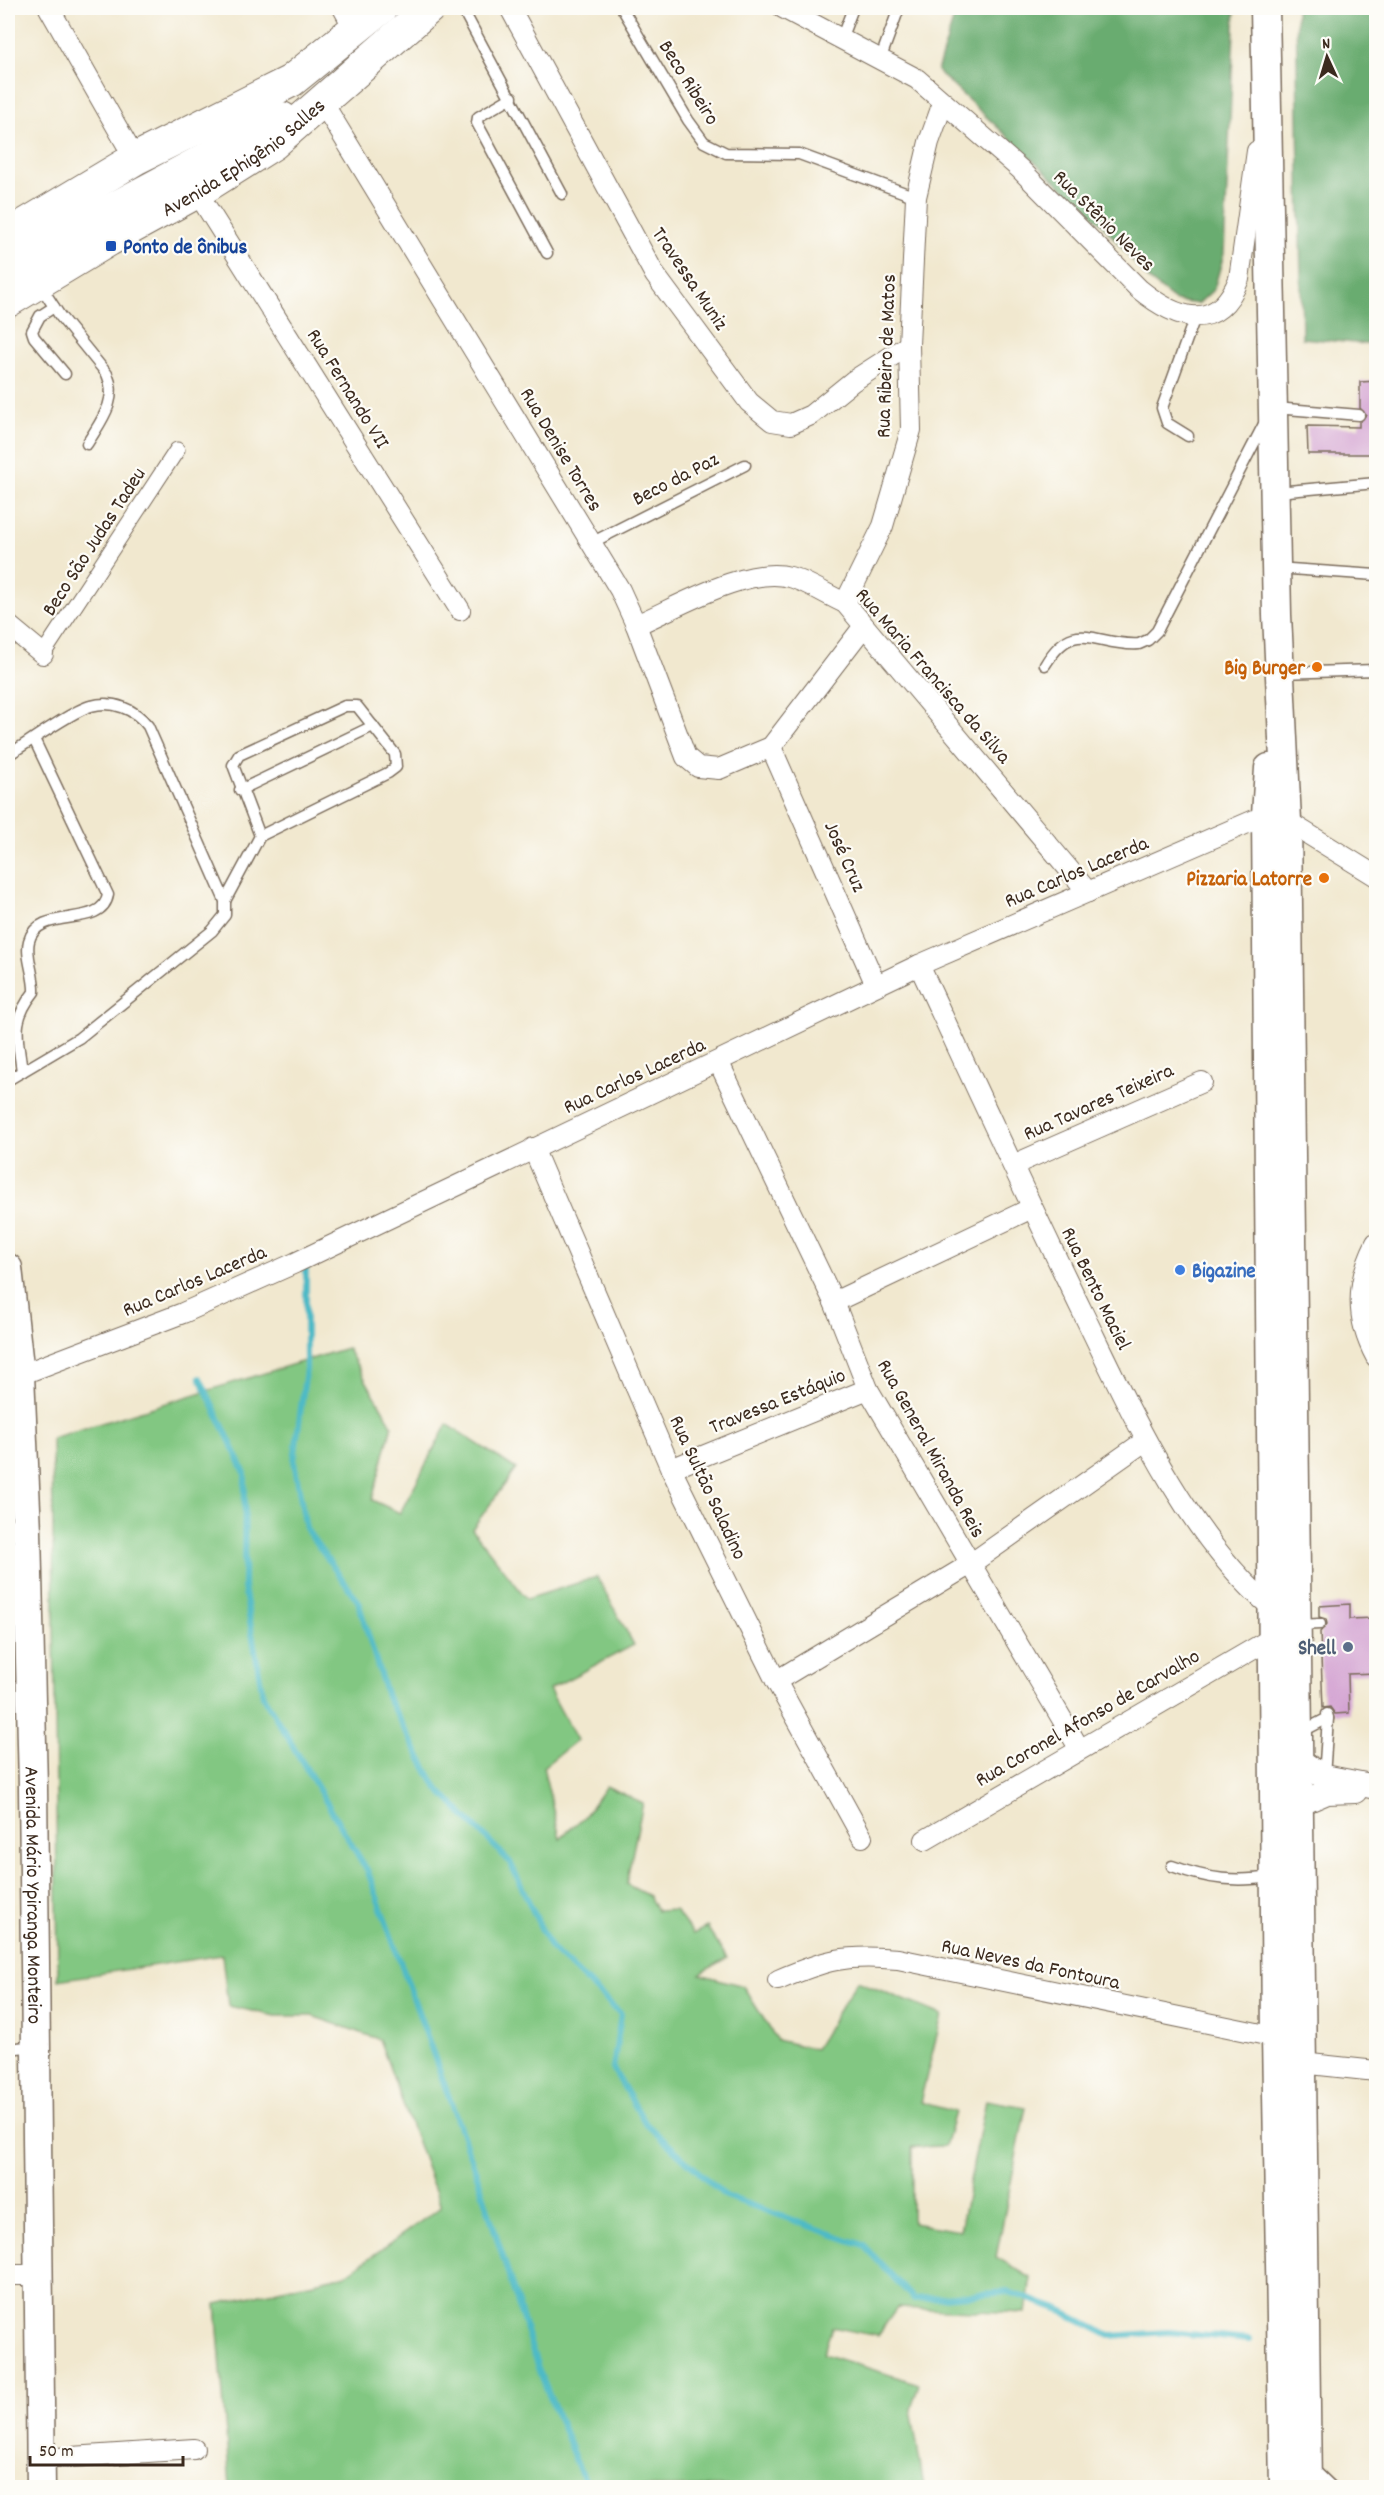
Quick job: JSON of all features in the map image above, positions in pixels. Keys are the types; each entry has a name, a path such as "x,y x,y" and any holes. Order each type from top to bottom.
{"main road":[{"name":"Avenida Ephigênio Salles","path":"8,235 135,159 291,81 349,19 381,8"},
{"name":"Avenida Ephigênio Salles","path":"8,302 46,295 108,240 197,192 273,144 429,8"},
{"path":"1265,8 1272,408 1276,492 1282,1267 1297,1629 1307,2475"},
{"path":"8,270 60,237 206,157 321,100"},
{"path":"1277,615 1280,673 1277,818"},
{"path":"1282,1267 1272,1608 1297,1629"},
{"name":"Avenida Mário Ypiranga Monteiro","path":"8,1268 20,1375 17,1530 36,2046 41,2487"},
{"path":"1284,2487 1275,1877 1297,1629"}],"street":[{"path":"49,8 135,159"},
{"name":"Travessa Muniz","path":"510,8 655,275 749,402 772,422 790,423 811,415 853,381 909,345"},
{"name":"Rua Stênio Neves","path":"783,8 918,79 1020,168 1139,289 1160,306 1195,317"},
{"path":"1195,317 1208,315 1222,308 1232,296 1239,279 1265,95"},
{"name":"Rua Denise Torres","path":"321,100 620,590 636,625 686,757 698,767 719,769 771,747"},
{"name":"Rua Ribeiro de Matos","path":"845,603 883,526 911,430 909,345 915,197 929,142 943,103"},
{"name":"Rua Fernando VII","path":"197,192 460,610"},
{"name":"Beco São Judas Tadeu","path":"43,654 177,450"},
{"name":"Rua Maria Francisca da Silva","path":"636,625 735,582 762,575 789,577 845,603 1088,892"},
{"path":"8,625 43,654"},
{"path":"771,747 864,626"},
{"name":"José Cruz","path":"771,747 876,985"},
{"path":"1277,818 1377,876"},
{"name":"Rua Carlos Lacerda","path":"20,1375 183,1313 265,1277 533,1148 718,1063 918,965 1088,892 1277,818"},
{"name":"Rua Bento Maciel","path":"918,965 1145,1441 1221,1558 1272,1608"},
{"name":"Rua General Miranda Reis","path":"718,1063 834,1302 868,1389 969,1565 1079,1748"},
{"name":"Rua Tavares Teixeira","path":"1013,1165 1202,1082"},
{"name":"Rua Sultão Saladino","path":"533,1148 671,1469 776,1682 862,1837"},
{"path":"834,1302 1032,1208"},
{"path":"1377,1244 1367,1261 1360,1285 1360,1312 1367,1339 1377,1357"},
{"name":"Travessa Estáquio","path":"671,1469 868,1389"},
{"path":"776,1682 969,1565 1145,1441"},
{"name":"Rua Coronel Afonso de Carvalho","path":"925,1840 1079,1748 1297,1629"},
{"path":"1298,1746 1324,1777 1377,1789"},
{"path":"1299,1804 1327,1792 1377,1789"},
{"name":"Rua Neves da Fontoura","path":"778,1980 821,1962 868,1957 898,1959 1276,2037"},
{"path":"1301,2063 1377,2071"},
{"path":"8,2275 38,2274"},
{"path":"41,2459 194,2449"}],"lane":[{"path":"462,8 562,194"},
{"name":"Beco Ribeiro","path":"622,8 688,120 704,142 726,153 799,154 915,197"},
{"path":"841,39 853,8"},
{"path":"880,60 899,8"},
{"path":"512,98 478,117 477,123 547,253"},
{"path":"46,295 40,316 34,323 32,331 34,337 65,374"},
{"path":"46,295 107,374 111,383 110,406 87,444"},
{"path":"1188,436 1167,423 1162,408 1195,317"},
{"path":"1045,665 1062,642 1072,638 1085,637 1130,645 1148,640 1157,631 1272,408 1359,415"},
{"name":"Beco da Paz","path":"591,543 745,465"},
{"path":"1276,492 1377,483"},
{"path":"1276,568 1377,575"},
{"path":"1280,673 1377,670"},
{"path":"8,755 90,706 116,705 138,713 148,726 225,901 225,915 212,931 79,1038 8,1080"},
{"path":"225,901 260,836 388,774 396,766 395,754 357,706 345,706 239,755 233,765 240,790 260,836"},
{"path":"240,790 373,726"},
{"path":"22,1072 16,1022 20,1009 34,992 29,941 34,930 43,924 100,910 107,902 108,895 34,739"},
{"path":"1298,1746 1328,1716 1324,1777"},
{"path":"1172,1866 1205,1878 1247,1880 1275,1877"},
{"path":"8,2049 36,2046"},
{"path":"1307,2475 1333,2487"}],"green space":[{"path":"957,8 1235,8 1224,254 1214,289 1198,304 1176,301 1149,280 1103,225 937,71"},
{"path":"1296,8 1376,8 1376,345 1302,338"},
{"path":"347,1348 392,1425 372,1500 400,1513 447,1424 516,1469 472,1529 527,1599 597,1577 634,1645 549,1689 577,1740 543,1767 560,1838 584,1817 606,1786 643,1803 626,1884 649,1896 657,1911 675,1910 693,1934 707,1927 727,1958 700,1974 743,1986 777,2040 815,2049 857,1981 942,2015 920,2102 955,2112 945,2146 912,2147 912,2223 960,2231 986,2100 1026,2107 996,2257 1031,2278 1026,2313 897,2308 877,2336 832,2327 823,2354 919,2384 911,2409 924,2487 230,2487 216,2304 345,2275 441,2207 379,2039 312,2016 275,2016 228,2006 222,1955 58,1980 52,1438"}],"building":[{"path":"1377,381 1377,454 1308,454 1307,426 1359,427 1359,422 1366,415 1360,408 1360,382"},
{"name":"Shell","path":"1350,1604 1350,1619 1374,1618 1377,1673 1348,1674 1349,1713 1335,1714 1330,1707 1323,1708 1320,1632 1327,1624 1326,1619 1319,1617 1319,1606"}],"waterway":[{"path":"306,1268 306,1369 294,1461 306,1529 358,1601 387,1697 437,1788 510,1862 550,1947 621,2014 613,2069 646,2124 725,2196 863,2245 914,2299 1009,2292 1055,2308 1110,2336 1169,2332 1249,2340"},
{"path":"200,1378 245,1473 244,1587 263,1696 368,1872 479,2181 538,2368 587,2488"}],"place":[{"name":"Ponto de ônibus","path":"111,246"},
{"name":"Big Burger","path":"1317,667"},
{"name":"Pizzaria Latorre","path":"1324,878"},
{"name":"Bigazine","path":"1180,1270"},
{"name":"Shell","path":"1348,1647"}]}
